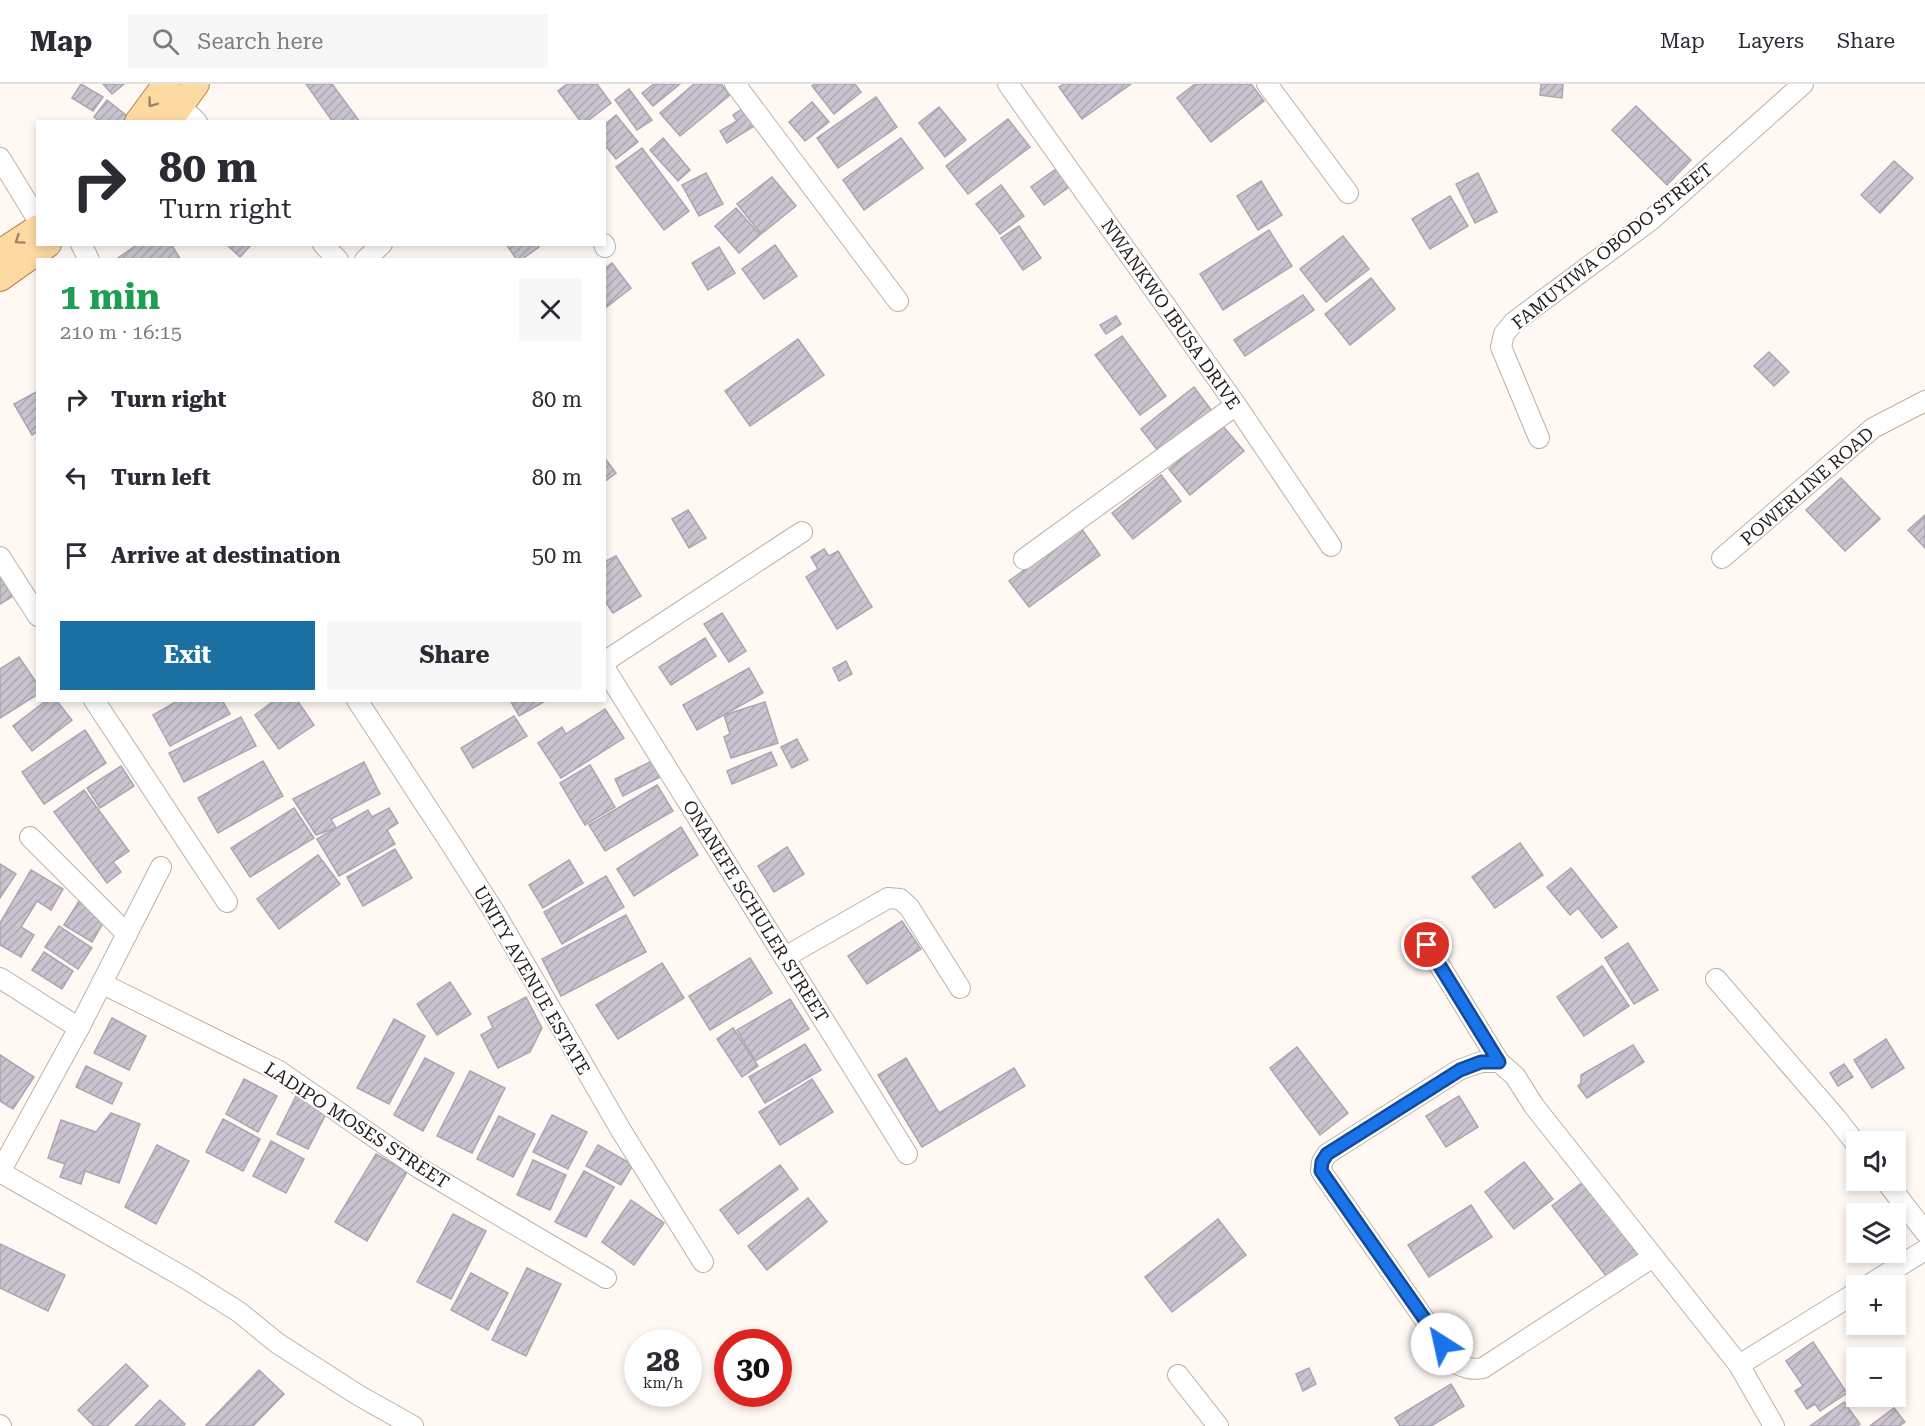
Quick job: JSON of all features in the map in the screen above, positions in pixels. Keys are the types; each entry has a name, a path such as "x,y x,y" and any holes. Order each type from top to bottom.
{"main road":[{"path":"139,120 166,84"},
{"path":"182,116 196,84"},
{"path":"0,253 36,229"},
{"path":"0,278 45,246"}],"street":[{"path":"735,84 898,301"},
{"name":"NWANKWO IBUSA DRIVE","path":"1008,84 1236,405 1331,546"},
{"path":"1267,84 1348,193"},
{"name":"FAMUYIWA OBODO STREET","path":"1539,438 1501,347 1504,334 1514,322 1651,220 1803,84"},
{"path":"0,158 36,217"},
{"path":"325,246 336,258"},
{"path":"367,258 379,246"},
{"name":"POWERLINE ROAD","path":"1722,558 1873,428 1925,401"},
{"path":"1024,559 1236,405"},
{"path":"606,661 802,532"},
{"path":"0,557 36,612"},
{"name":"ONANEFE SCHULER STREET","path":"606,670 907,1154"},
{"path":"95,702 227,902"},
{"name":"UNITY AVENUE ESTATE","path":"358,702 488,903 622,1132 703,1262"},
{"path":"30,837 127,934"},
{"path":"161,867 80,1028 0,1172 185,1278 239,1312 277,1343 358,1395 413,1426"},
{"path":"785,957 888,898 900,899 909,907 960,987"},
{"path":"1427,945 1499,1062 1515,1076 1534,1106 1739,1365 1774,1426"},
{"path":"0,978 80,1028"},
{"path":"1716,979 1846,1132"},
{"name":"LADIPO MOSES STREET","path":"103,984 279,1071 419,1168 606,1278"},
{"path":"1499,1062 1481,1062 1460,1070 1327,1154 1322,1162 1321,1171 1455,1363 1464,1368 1483,1368 1653,1257"},
{"path":"1893,1191 1925,1232"},
{"path":"1885,1275 1925,1250"},
{"path":"1739,1365 1846,1299"},
{"path":"1179,1375 1218,1426"}],"building":[{"path":"81,84 103,97 93,111 72,98"},
{"path":"103,84 124,84 112,94"},
{"path":"306,84 332,84 359,120 332,120"},
{"path":"567,84 597,84 611,103 589,120 580,120 558,91"},
{"path":"654,84 680,84 653,106 642,93"},
{"path":"694,84 721,84 730,95 680,136 660,113"},
{"path":"815,84 855,84 861,92 834,114 812,86"},
{"path":"1064,84 1131,84 1082,119 1059,87"},
{"path":"1195,84 1251,84 1264,101 1211,142 1177,98"},
{"path":"1541,84 1563,84 1562,98 1540,95"},
{"path":"629,89 652,120 637,130 615,100"},
{"path":"876,97 897,127 838,168 817,138"},
{"path":"107,100 127,116 124,120 98,120 94,117"},
{"path":"812,102 829,122 805,141 789,122"},
{"path":"1636,106 1691,160 1667,185 1612,130"},
{"path":"939,107 966,140 945,157 919,123"},
{"path":"742,109 754,126 727,143 720,131 737,121 733,115"},
{"path":"616,115 638,142 616,159 606,146 606,123"},
{"path":"1008,119 1030,147 968,194 946,166"},
{"path":"663,138 690,170 678,181 650,150"},
{"path":"901,138 923,168 864,210 843,180"},
{"path":"642,148 689,211 664,230 616,167"},
{"path":"1894,161 1913,178 1880,213 1861,195"},
{"path":"1063,164 1076,182 1044,205 1031,187"},
{"path":"706,173 723,204 699,216 682,185"},
{"path":"1478,173 1497,212 1475,223 1456,184"},
{"path":"772,177 796,206 761,234 737,204"},
{"path":"1261,181 1282,215 1258,230 1237,196"},
{"path":"1001,185 1024,216 1000,234 976,204"},
{"path":"1450,196 1468,226 1430,249 1412,219"},
{"path":"736,208 760,235 739,253 715,226"},
{"path":"1019,226 1041,258 1023,270 1001,238"},
{"path":"1269,230 1292,266 1223,310 1200,274"},
{"path":"1343,236 1369,269 1326,302 1300,269"},
{"path":"775,245 797,276 764,299 742,269"},
{"path":"135,246 172,246 180,258 118,258"},
{"path":"228,246 250,246 240,257"},
{"path":"507,246 539,247 524,258 516,258"},
{"path":"719,247 735,273 708,290 692,263"},
{"path":"612,263 631,288 606,307 606,268"},
{"path":"1371,278 1395,309 1350,345 1325,314"},
{"path":"1303,295 1314,310 1245,356 1234,340"},
{"path":"1116,316 1121,324 1106,334 1100,325"},
{"path":"1122,336 1166,396 1140,415 1095,355"},
{"path":"798,339 824,375 750,426 725,391"},
{"path":"1769,352 1789,372 1774,386 1754,366"},
{"path":"1194,387 1215,415 1162,456 1141,429"},
{"path":"36,392 36,432 32,435 14,404"},
{"path":"1222,425 1244,451 1190,495 1169,469"},
{"path":"606,460 616,473 606,480"},
{"path":"1161,475 1181,501 1133,539 1112,513"},
{"path":"1841,478 1880,519 1845,551 1806,510"},
{"path":"688,510 706,538 689,548 672,519"},
{"path":"1925,515 1925,548 1908,530"},
{"path":"1081,528 1100,555 1029,607 1009,581"},
{"path":"824,549 829,556 838,551 872,607 837,629 806,577 818,569 811,557"},
{"path":"616,556 641,596 613,613 606,603 606,561"},
{"path":"0,577 13,596 0,604"},
{"path":"722,613 746,651 729,662 704,624"},
{"path":"705,638 716,656 671,685 659,667"},
{"path":"19,657 36,682 36,695 0,718 0,669"},
{"path":"846,661 852,674 839,681 833,668"},
{"path":"749,668 763,693 697,730 683,705"},
{"path":"44,702 58,702 72,720 32,751 13,726"},
{"path":"176,702 223,702 230,714 170,746 153,715"},
{"path":"272,702 298,702 314,725 279,749 255,715"},
{"path":"511,702 544,702 519,716"},
{"path":"765,702 778,743 731,758 724,737 730,734 724,715"},
{"path":"605,709 624,738 561,778 538,743 562,727 566,734"},
{"path":"514,716 527,736 473,768 461,748"},
{"path":"241,717 256,746 184,782 169,753"},
{"path":"85,730 106,763 44,804 22,772"},
{"path":"797,739 808,760 792,768 781,747"},
{"path":"771,752 777,765 732,784 727,771"},
{"path":"656,759 664,775 623,796 615,779"},
{"path":"263,761 283,796 218,833 198,798"},
{"path":"364,762 380,794 331,819 336,828 316,835 293,799"},
{"path":"590,765 615,807 585,825 560,783"},
{"path":"121,766 134,786 100,808 87,788"},
{"path":"657,785 673,811 605,851 589,825"},
{"path":"84,790 129,851 113,862 121,872 107,883 54,812"},
{"path":"294,808 314,838 250,877 231,848"},
{"path":"389,808 398,823 387,830 395,844 339,876 317,839 368,810 372,817"},
{"path":"681,827 698,855 634,896 617,869"},
{"path":"1520,843 1543,875 1495,908 1472,877"},
{"path":"787,847 804,874 774,892 758,866"},
{"path":"395,849 412,878 363,906 347,877"},
{"path":"318,855 340,884 279,929 257,899"},
{"path":"569,860 583,883 543,908 529,885"},
{"path":"0,864 16,874 0,898"},
{"path":"1571,868 1617,927 1602,938 1578,908 1570,915 1547,887"},
{"path":"31,870 63,889 51,910 37,901 21,927 34,935 21,957 0,945 0,923"},
{"path":"606,876 624,907 562,944 544,912"},
{"path":"79,901 106,918 92,942 64,925"},
{"path":"626,915 646,952 561,996 542,959"},
{"path":"902,921 921,949 867,984 848,956"},
{"path":"59,926 92,948 78,969 45,947"},
{"path":"1628,943 1658,990 1634,1004 1605,958"},
{"path":"44,952 73,971 62,989 32,970"},
{"path":"750,958 772,993 710,1030 689,996"},
{"path":"662,963 684,998 618,1039 596,1005"},
{"path":"1602,966 1629,1006 1584,1036 1557,997"},
{"path":"450,982 471,1014 437,1035 417,1004"},
{"path":"526,997 542,1028 530,1052 498,1068 481,1035 493,1028 488,1017"},
{"path":"790,999 809,1029 755,1061 737,1030"},
{"path":"112,1018 146,1036 129,1070 94,1053"},
{"path":"394,1019 425,1036 389,1104 357,1088"},
{"path":"733,1028 758,1066 742,1077 717,1039"},
{"path":"1886,1039 1904,1068 1872,1088 1854,1060"},
{"path":"805,1044 821,1070 765,1103 749,1077"},
{"path":"1633,1045 1644,1062 1587,1098 1578,1086 1581,1083 1581,1075"},
{"path":"1297,1047 1348,1113 1320,1135 1270,1068"},
{"path":"0,1055 34,1077 13,1109 0,1101"},
{"path":"425,1058 454,1073 423,1131 394,1115"},
{"path":"906,1058 939,1113 1014,1068 1025,1086 922,1147 878,1075"},
{"path":"1844,1064 1853,1077 1838,1086 1830,1073"},
{"path":"86,1066 122,1083 112,1104 76,1087"},
{"path":"470,1071 505,1088 472,1153 437,1136"},
{"path":"244,1079 277,1096 258,1132 226,1114"},
{"path":"812,1079 833,1112 780,1145 759,1112"},
{"path":"296,1096 327,1112 308,1149 277,1134"},
{"path":"1459,1096 1478,1127 1446,1147 1426,1116"},
{"path":"111,1113 140,1124 119,1183 85,1171 81,1184 60,1177 65,1164 48,1158 61,1120 96,1132"},
{"path":"552,1115 587,1132 568,1169 533,1152"},
{"path":"499,1116 535,1134 513,1177 477,1159"},
{"path":"223,1119 260,1139 243,1171 206,1152"},
{"path":"271,1141 304,1159 286,1193 253,1176"},
{"path":"157,1145 189,1161 156,1224 125,1207"},
{"path":"598,1145 633,1165 621,1185 586,1166"},
{"path":"376,1154 407,1172 367,1241 335,1222"},
{"path":"533,1160 566,1175 550,1210 517,1195"},
{"path":"1524,1162 1553,1199 1514,1229 1485,1192"},
{"path":"780,1165 798,1189 738,1234 720,1210"},
{"path":"584,1171 614,1187 586,1237 555,1222"},
{"path":"1584,1181 1639,1253 1607,1277 1552,1206"},
{"path":"808,1198 827,1222 767,1270 748,1246"},
{"path":"631,1200 664,1223 634,1265 602,1242"},
{"path":"1471,1205 1492,1237 1429,1277 1408,1245"},
{"path":"453,1214 486,1231 451,1299 417,1282"},
{"path":"1218,1219 1246,1255 1172,1312 1145,1277"},
{"path":"0,1244 65,1275 48,1311 0,1288"},
{"path":"527,1268 561,1284 526,1356 492,1340"},
{"path":"471,1273 508,1293 488,1330 451,1310"},
{"path":"1813,1342 1846,1394 1820,1411 1815,1404 1807,1409 1795,1391 1803,1386 1786,1361"},
{"path":"126,1364 148,1386 107,1426 94,1426 78,1410"},
{"path":"1309,1368 1316,1384 1303,1391 1296,1374"},
{"path":"259,1370 284,1394 253,1426 206,1425"},
{"path":"1451,1384 1464,1406 1431,1426 1400,1426 1395,1418"},
{"path":"160,1400 185,1424 183,1426 135,1426"},
{"path":"1844,1402 1860,1424 1857,1426 1810,1426"},
{"path":"1894,1408 1905,1422 1899,1426 1870,1426"}],"route":[{"path":"1427,945 1499,1062 1481,1062 1460,1070 1327,1154 1322,1162 1321,1171 1442,1344"}]}
